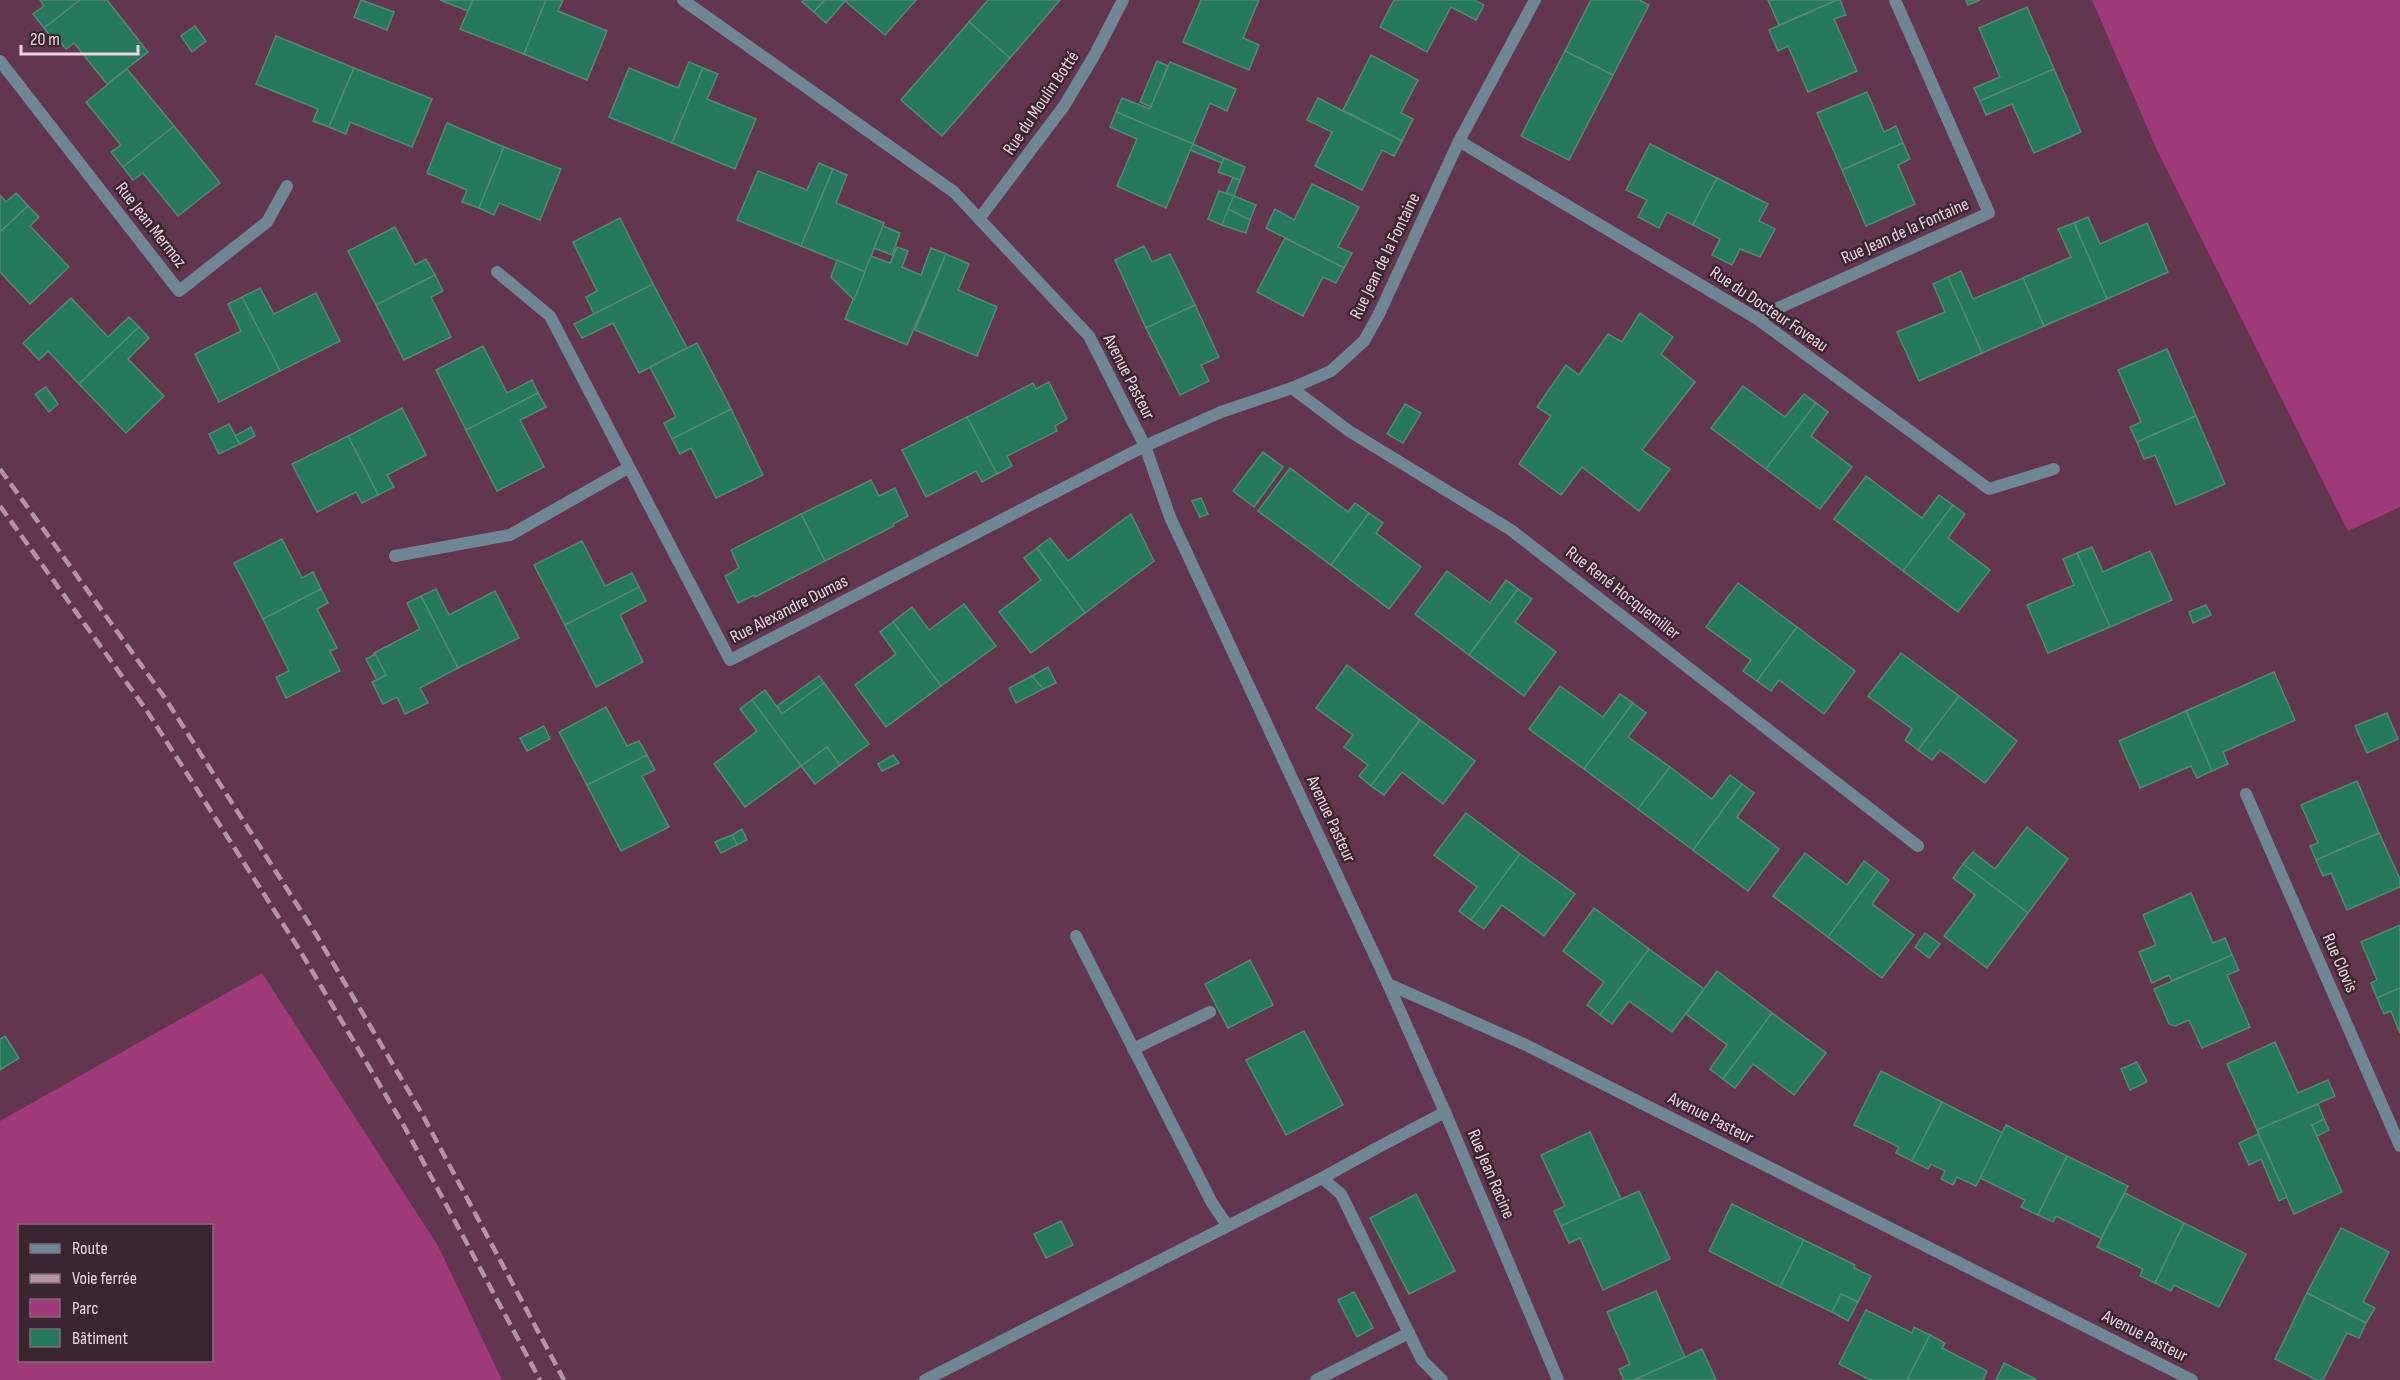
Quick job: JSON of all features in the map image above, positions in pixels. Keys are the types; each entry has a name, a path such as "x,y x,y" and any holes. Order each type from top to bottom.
{"street":[{"name":"Avenue Pasteur","path":"683,0 954,192 1089,336 1144,446 1170,517 1388,984 1526,1045 2192,1380"},
{"name":"Rue du Moulin Botté","path":"980,219 1064,106 1094,56 1123,0"},
{"name":"Rue Jean de la Fontaine","path":"1144,446 1221,411 1292,388 1331,370 1364,341 1379,314 1459,141 1535,0"},
{"name":"Rue Jean de la Fontaine","path":"1756,318 1989,213 1895,0"},
{"name":"Rue Jean Mermoz","path":"0,61 179,291 267,222 287,186"},
{"name":"Rue du Docteur Foveau","path":"1459,141 1756,318 1989,489 2054,469"},
{"name":"Rue Alexandre Dumas","path":"497,272 550,316 730,660 1144,446"},
{"name":"Rue René Hocquemiller","path":"1292,388 1348,431 1519,535 1918,846"},
{"path":"395,556 510,535 628,468"},
{"name":"Rue Clovis","path":"2246,794 2400,1146"},
{"path":"1076,936 1212,1203 1227,1226"},
{"name":"Rue Jean Racine","path":"1388,984 1558,1380"},
{"path":"1133,1049 1210,1012"},
{"path":"925,1380 1322,1178 1444,1112"},
{"path":"1322,1178 1341,1194 1422,1360 1442,1380"},
{"path":"1316,1380 1409,1333"}],"green space":[{"path":"2092,0 2400,0 2400,507 2348,531 2157,150"},
{"path":"262,973 438,1246 502,1380 0,1380 0,1121"}],"building":[{"path":"40,0 80,0 44,28 33,14 44,6"},
{"path":"80,0 107,0 148,52 107,84 74,43 66,49 57,38 54,41 44,28"},
{"path":"361,0 394,12 387,30 354,17"},
{"path":"440,0 473,0 468,11"},
{"path":"473,0 546,0 524,54 460,29"},
{"path":"546,0 563,0 558,11 607,31 587,80 524,54"},
{"path":"804,0 825,0 814,12 802,2"},
{"path":"825,0 916,0 885,35 845,1 826,23 814,12"},
{"path":"988,0 1060,0 1010,58 969,22"},
{"path":"1201,0 1259,0 1243,38 1259,45 1249,70 1183,42"},
{"path":"1394,0 1474,0 1484,5 1476,20 1451,7 1427,52 1380,27"},
{"path":"1591,0 1639,0 1649,5 1613,75 1565,51"},
{"path":"1768,0 1837,0 1779,25"},
{"path":"1840,0 1846,15 1834,19 1857,71 1808,92 1788,46 1778,51 1769,30"},
{"path":"1966,0 1980,0 1968,5"},
{"path":"2027,7 2054,69 1980,101 1974,88 2000,77 1979,28"},
{"path":"969,22 1010,58 942,136 901,100"},
{"path":"195,26 206,41 192,52 181,36"},
{"path":"276,36 354,68 329,127 313,121 318,109 256,84"},
{"path":"1565,51 1613,75 1569,160 1521,136"},
{"path":"1371,55 1418,80 1401,113 1413,119 1402,141 1343,110"},
{"path":"1157,61 1168,66 1151,107 1140,102"},
{"path":"689,62 703,68 672,143 609,117 629,68 678,88"},
{"path":"1170,62 1236,89 1227,111 1210,103 1193,144 1116,112 1122,98 1150,109"},
{"path":"354,68 432,99 412,147 350,122 346,134 329,127"},
{"path":"703,68 718,74 707,99 756,119 735,169 672,143"},
{"path":"127,69 174,126 123,167 111,152 121,145 86,102"},
{"path":"2054,69 2081,132 2034,153 2012,104 1986,115 1980,101"},
{"path":"1867,92 1884,132 1896,126 1903,143 1842,170 1817,113"},
{"path":"1318,98 1402,141 1394,156 1382,150 1362,190 1315,166 1332,132 1307,120"},
{"path":"1116,112 1193,144 1166,208 1117,186 1137,139 1110,127"},
{"path":"447,123 504,147 479,208 462,202 467,190 427,173"},
{"path":"174,126 220,183 178,216 143,173 133,180 123,167"},
{"path":"1903,143 1910,159 1898,165 1915,204 1866,226 1842,170"},
{"path":"1193,144 1224,158 1222,163 1190,150"},
{"path":"1650,144 1717,178 1693,225 1667,212 1659,228 1638,217 1647,200 1626,190"},
{"path":"504,147 561,169 540,220 499,203 494,215 479,208"},
{"path":"1224,158 1245,167 1240,180 1218,172"},
{"path":"819,163 833,169 801,246 737,220 758,171 807,190"},
{"path":"833,169 847,175 836,203 884,223 865,272 801,246"},
{"path":"1233,178 1240,180 1234,196 1226,193"},
{"path":"1717,178 1768,204 1759,221 1775,229 1760,257 1740,249 1732,265 1712,255 1720,239 1693,225"},
{"path":"1312,184 1359,207 1338,247 1352,253 1344,268 1266,228 1275,209 1294,220"},
{"path":"1219,191 1234,196 1222,225 1208,219"},
{"path":"16,193 28,206 0,232 0,195 6,202"},
{"path":"1234,196 1256,205 1250,220 1228,209"},
{"path":"28,206 39,217 30,226 69,267 30,304 0,272 0,232"},
{"path":"1228,209 1250,220 1246,233 1222,225"},
{"path":"2088,217 2100,244 2147,223 2168,272 2107,299 2074,223"},
{"path":"620,218 653,284 594,314 586,297 597,291 573,242"},
{"path":"2074,223 2107,299 2044,326 2023,278 2071,257 2058,229"},
{"path":"883,226 900,233 892,255 874,248"},
{"path":"395,227 415,265 426,259 435,275 376,305 348,251"},
{"path":"1285,238 1344,268 1336,283 1323,277 1303,316 1257,292"},
{"path":"1144,246 1152,262 1170,254 1195,305 1146,328 1115,260"},
{"path":"897,247 908,251 902,267 921,275 931,248 946,254 907,345 845,319 871,256 890,263"},
{"path":"946,254 969,264 958,290 997,307 977,356 915,330"},
{"path":"837,260 865,272 854,300 831,277"},
{"path":"1961,271 1973,299 2023,278 2044,326 1982,353 1948,277"},
{"path":"435,275 443,291 431,297 451,337 404,360 376,305"},
{"path":"1948,277 1982,353 1919,381 1897,332 1945,312 1933,284"},
{"path":"653,284 687,348 639,373 613,323 582,338 574,324"},
{"path":"260,288 274,314 316,293 340,341 280,371 242,297"},
{"path":"242,297 280,371 219,402 195,354 241,331 228,304"},
{"path":"71,298 108,337 129,317 139,327 79,384 48,351 39,360 23,343"},
{"path":"1195,305 1219,357 1201,365 1209,381 1180,395 1146,328"},
{"path":"1640,313 1673,337 1661,354 1695,382 1642,450 1670,469 1639,511 1582,467 1561,495 1519,464 1551,416 1537,407 1566,365 1579,375 1608,334 1622,342"},
{"path":"139,327 149,338 128,359 164,396 126,433 79,384"},
{"path":"697,343 731,409 672,439 664,423 676,417 650,367"},
{"path":"483,346 507,393 532,380 538,393 466,430 436,370"},
{"path":"2167,349 2196,416 2137,442 2130,427 2141,422 2118,370"},
{"path":"1049,382 1067,419 1055,426 1057,431 1007,456 1012,466 997,474 967,417 1033,383 1036,389"},
{"path":"1743,386 1785,417 1804,394 1816,403 1766,469 1711,428"},
{"path":"46,387 58,404 49,412 35,394"},
{"path":"538,393 546,407 520,420 544,467 497,491 466,430"},
{"path":"1816,403 1828,412 1811,436 1852,467 1820,509 1766,469"},
{"path":"1405,404 1421,413 1403,443 1387,434"},
{"path":"402,408 426,455 387,475 394,487 378,495 348,436"},
{"path":"731,409 763,475 716,498 691,448 680,454 672,439"},
{"path":"2196,416 2225,484 2176,505 2155,455 2144,459 2137,442"},
{"path":"967,417 997,474 982,482 976,471 926,497 902,450"},
{"path":"229,424 240,444 219,454 209,434"},
{"path":"251,427 255,436 240,444 235,436"},
{"path":"348,436 378,495 362,503 356,492 317,512 292,464"},
{"path":"1263,452 1283,467 1254,507 1233,491"},
{"path":"1290,468 1348,512 1355,503 1369,513 1331,565 1258,511"},
{"path":"1866,476 1922,518 1939,495 1953,505 1903,571 1834,519"},
{"path":"871,480 879,496 895,488 908,516 893,524 894,526 825,561 801,514"},
{"path":"1201,498 1208,514 1200,517 1192,501"},
{"path":"1953,505 1965,514 1948,538 1990,570 1958,612 1903,571"},
{"path":"1369,513 1383,523 1376,533 1421,567 1389,609 1331,565"},
{"path":"801,514 825,561 755,597 754,595 738,603 725,576 739,568 731,550"},
{"path":"1131,514 1154,561 1085,613 1037,548 1050,538 1068,561"},
{"path":"282,539 302,578 313,572 321,589 263,619 234,563"},
{"path":"582,541 605,586 632,573 639,587 565,625 534,565"},
{"path":"2092,547 2103,572 2150,551 2172,600 2110,627 2077,553"},
{"path":"1037,548 1085,613 1031,653 999,612 1041,580 1024,558"},
{"path":"2077,553 2110,627 2048,653 2027,605 2074,585 2063,559"},
{"path":"1447,571 1490,603 1506,580 1518,589 1469,655 1415,614"},
{"path":"1738,583 1797,627 1757,681 1743,671 1751,660 1706,627"},
{"path":"639,587 646,601 620,615 643,662 596,687 565,625"},
{"path":"321,589 328,603 317,609 337,648 330,651 340,671 286,698 276,677 289,671 263,619"},
{"path":"436,589 449,615 495,591 519,638 458,668 421,596"},
{"path":"1518,589 1532,599 1515,622 1556,652 1524,696 1469,655"},
{"path":"421,596 458,668 420,688 428,703 405,714 397,697 383,704 372,682 386,675 374,653 420,629 407,603"},
{"path":"964,604 996,646 941,686 893,622 912,607 929,630"},
{"path":"2206,605 2211,615 2193,623 2189,612"},
{"path":"893,622 941,686 886,727 855,685 896,654 880,632"},
{"path":"1797,627 1855,671 1824,714 1779,680 1771,691 1757,681"},
{"path":"1901,653 1959,696 1918,750 1905,740 1912,729 1868,696"},
{"path":"375,654 386,675 377,680 366,659"},
{"path":"1347,665 1420,720 1371,786 1359,776 1368,765 1344,747 1353,735 1316,708"},
{"path":"1048,667 1056,683 1043,689 1032,676"},
{"path":"2274,672 2295,720 2223,752 2228,764 2212,771 2186,711"},
{"path":"819,676 824,683 782,714 777,706"},
{"path":"1032,676 1043,689 1016,703 1009,688"},
{"path":"824,683 869,744 840,765 827,747 801,766 752,700 765,690 782,714"},
{"path":"1560,686 1603,717 1620,694 1633,703 1584,769 1529,729"},
{"path":"1959,696 2017,741 1985,783 1940,750 1932,760 1918,750"},
{"path":"752,700 801,766 745,807 714,764 757,731 740,709"},
{"path":"1633,703 1646,713 1628,737 1670,767 1638,809 1584,769"},
{"path":"606,707 627,746 639,741 647,755 587,785 559,732"},
{"path":"2186,711 2212,771 2197,778 2191,766 2140,788 2119,741"},
{"path":"2387,713 2398,739 2367,753 2355,726"},
{"path":"1420,720 1475,761 1443,804 1402,772 1384,795 1371,786"},
{"path":"544,726 550,739 527,751 520,738"},
{"path":"827,747 840,765 815,784 801,766"},
{"path":"647,755 655,770 642,776 669,827 621,851 587,785"},
{"path":"893,755 899,763 882,771 878,764"},
{"path":"1670,767 1712,799 1730,775 1742,784 1693,850 1638,809"},
{"path":"2357,781 2379,833 2316,860 2310,846 2318,843 2301,805"},
{"path":"1742,784 1754,793 1737,817 1779,849 1748,891 1693,850"},
{"path":"1466,813 1520,854 1471,920 1459,911 1477,887 1434,855"},
{"path":"2027,827 2068,859 2028,913 1963,864 1973,852 1995,869"},
{"path":"742,829 747,840 737,845 732,835"},
{"path":"2379,833 2400,879 2400,887 2347,910 2331,873 2323,876 2316,860"},
{"path":"732,835 737,845 721,853 715,842"},
{"path":"1805,853 1847,885 1864,861 1877,871 1828,937 1773,896"},
{"path":"1520,854 1575,894 1544,936 1502,905 1484,929 1471,920"},
{"path":"1963,864 2028,913 1987,968 1944,936 1975,895 1953,878"},
{"path":"1877,871 1889,880 1872,904 1914,935 1882,978 1828,937"},
{"path":"2191,893 2213,943 2225,938 2232,955 2172,981 2169,975 2152,983 2139,952 2156,945 2143,915"},
{"path":"1594,908 1649,949 1600,1015 1587,1005 1604,982 1563,951"},
{"path":"2400,925 2400,988 2377,998 2371,983 2377,980 2361,942"},
{"path":"1925,933 1940,944 1929,958 1915,947"},
{"path":"1649,949 1704,989 1672,1032 1629,1001 1612,1024 1600,1015"},
{"path":"2232,955 2239,970 2227,975 2250,1027 2202,1048 2189,1020 2175,1026 2169,1024 2154,989"},
{"path":"1250,960 1273,1005 1228,1028 1205,984"},
{"path":"1717,971 1772,1013 1723,1079 1710,1069 1727,1045 1686,1014"},
{"path":"2400,988 2400,1033 2391,1011 2384,1014 2377,998"},
{"path":"1772,1013 1826,1053 1794,1095 1753,1064 1735,1088 1723,1079"},
{"path":"1304,1031 1343,1105 1286,1135 1246,1060"},
{"path":"5,1036 19,1058 0,1070 0,1039"},
{"path":"2275,1042 2298,1093 2328,1080 2335,1096 2257,1130 2227,1064"},
{"path":"2137,1062 2147,1082 2130,1090 2121,1069"},
{"path":"1881,1071 1942,1102 1912,1161 1896,1153 1899,1147 1854,1125"},
{"path":"1942,1102 2003,1133 1976,1186 1957,1177 1953,1185 1941,1179 1945,1171 1931,1164 1928,1169 1912,1161"},
{"path":"2318,1104 2324,1119 2312,1125 2342,1192 2294,1214 2257,1130"},
{"path":"2324,1119 2329,1130 2317,1136 2312,1125"},
{"path":"2006,1125 2067,1156 2038,1215 2021,1207 2025,1200 1980,1178"},
{"path":"1590,1132 1621,1199 1561,1226 1554,1211 1565,1206 1541,1155"},
{"path":"2258,1134 2287,1197 2279,1201 2261,1159 2249,1165 2239,1143"},
{"path":"2067,1156 2128,1186 2101,1238 2056,1216 2053,1222 2038,1215"},
{"path":"1639,1191 1670,1259 1603,1290 1580,1238 1569,1243 1561,1226"},
{"path":"2125,1193 2184,1223 2155,1283 2140,1276 2143,1269 2097,1247"},
{"path":"1416,1194 1455,1271 1409,1294 1370,1218"},
{"path":"1732,1204 1804,1240 1780,1287 1709,1251"},
{"path":"1061,1221 1073,1245 1046,1258 1034,1234"},
{"path":"2184,1223 2246,1254 2219,1307 2174,1285 2171,1291 2155,1283"},
{"path":"2341,1228 2389,1252 2363,1302 2375,1308 2366,1323 2307,1293"},
{"path":"1804,1240 1855,1265 1854,1268 1871,1276 1858,1302 1841,1294 1832,1312 1780,1287"},
{"path":"1656,1291 1685,1357 1634,1380 1624,1380 1619,1369 1630,1364 1607,1312"},
{"path":"1354,1292 1373,1328 1357,1337 1338,1300"},
{"path":"2307,1293 2366,1323 2359,1338 2347,1333 2323,1380 2317,1380 2275,1359"},
{"path":"1841,1294 1858,1302 1848,1321 1832,1312"},
{"path":"1866,1310 1912,1333 1914,1327 1930,1335 1907,1380 1870,1380 1839,1364"},
{"path":"1930,1335 1945,1343 1942,1348 1987,1371 1983,1380 1907,1380"},
{"path":"1702,1349 1716,1380 1634,1380 1685,1357"},
{"path":"2004,1363 2037,1380 1996,1380"}],"railway":[{"path":"0,469 165,698 317,936 421,1112 564,1380"},
{"path":"0,506 147,711 299,949 404,1126 540,1380"}]}
